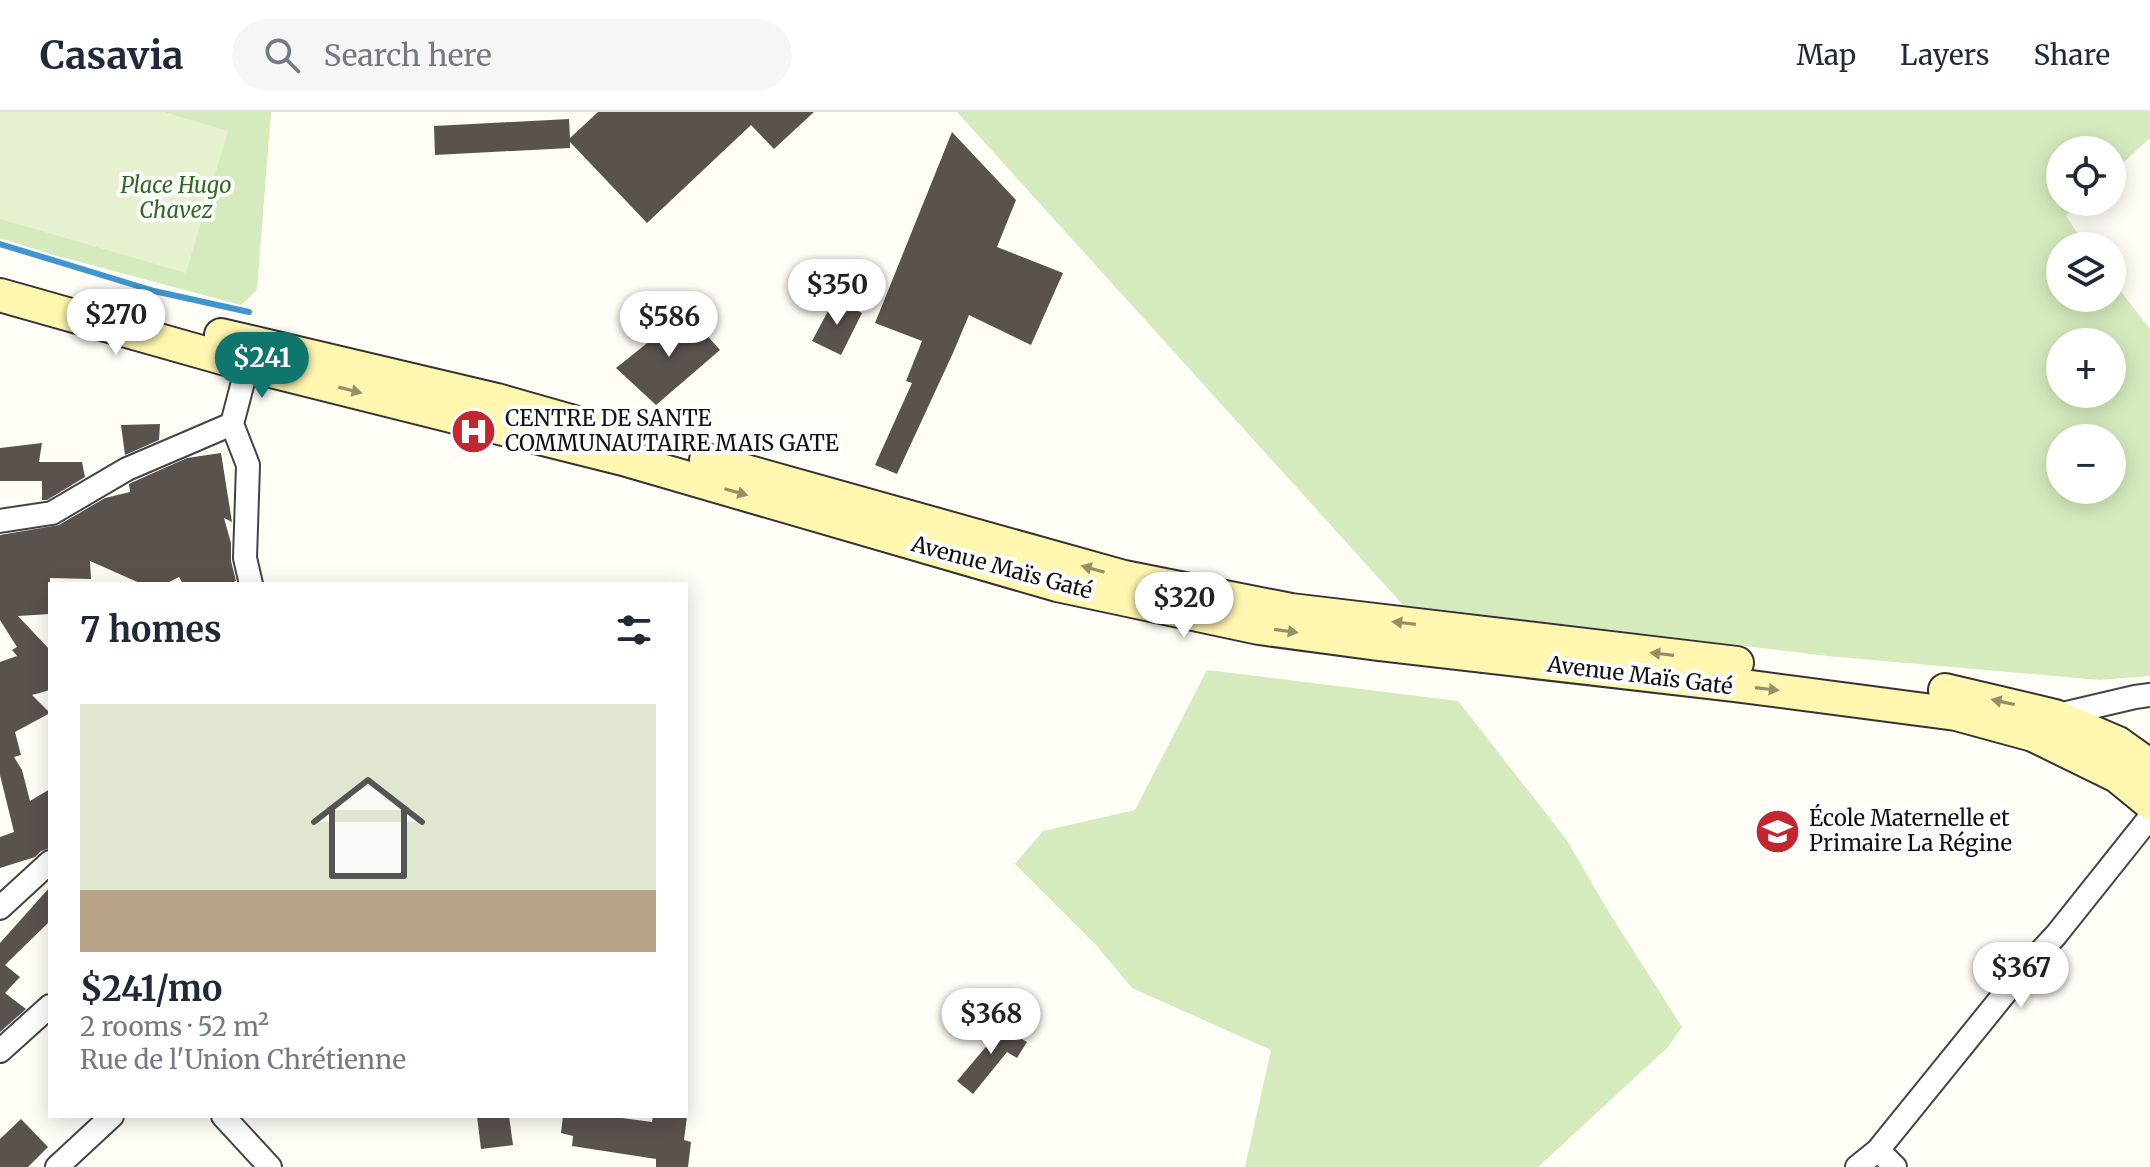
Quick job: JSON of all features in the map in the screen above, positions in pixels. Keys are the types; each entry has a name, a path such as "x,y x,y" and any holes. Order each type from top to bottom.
{"main road":[{"name":"Avenue Maïs Gaté","path":"0,272 250,354"},
{"name":"Avenue Maïs Gaté","path":"0,295 250,354 497,400 1124,577 1291,610 1945,690 2044,725 2118,743 2150,766"},
{"name":"Avenue Maïs Gaté","path":"2044,725 2150,803"}],"street":[{"path":"250,354 232,424 248,465 245,558 251,582"},
{"path":"0,521 52,513 127,469 232,424"},
{"path":"2044,725 2150,695"},
{"path":"1857,1167 1878,1150 2150,817"},
{"path":"0,908 48,864"},
{"path":"0,1051 48,1008"},
{"path":"57,1167 110,1118"},
{"path":"225,1118 270,1167"},
{"path":"1878,1150 1895,1167"}],"green space":[{"name":"Place Hugo Chavez","path":"0,112 271,112 257,290 241,305 0,238"},
{"name":"Place Hugo Chavez","path":"0,112 164,112 228,131 186,273 0,219"},
{"path":"957,112 2150,112 2150,138 2126,160 2126,136 2046,136 2046,216 2066,216 2077,232 2046,232 2046,312 2126,312 2126,298 2150,329 2150,676 2100,680 1827,656 1403,605"},
{"path":"1207,670 1458,701 1566,839 1682,1027 1668,1047 1538,1167 1245,1167 1271,1050 1132,988 1096,945 1015,864 1043,831 1135,810"}],"building":[{"path":"598,112 814,112 774,149 751,125 647,223 570,142 570,148 435,155 434,126 569,119 570,138"},
{"path":"952,132 1016,200 997,247 1063,273 1031,345 969,315 897,474 875,465 912,383 906,381 922,341 875,323"},
{"path":"835,298 862,313 841,355 812,341"},
{"path":"686,312 720,350 656,405 616,368"},
{"path":"160,424 159,440 125,455 121,425"},
{"path":"42,443 39,462 82,462 85,477 47,500 42,500 42,481 0,481 0,448"},
{"path":"221,453 232,522 224,518 236,581 182,582 179,577 169,582 137,582 90,561 91,579 50,578 48,614 18,616 48,648 48,691 32,695 48,714 15,732 21,755 14,757 22,770 30,801 48,790 48,849 35,857 0,868 0,837 14,832 0,775 0,662 17,656 12,650 17,647 0,620 0,535 59,525 105,498 130,492 129,484 187,458"},
{"path":"48,889 48,923 5,965 20,977 5,993 26,1009 0,1032 0,943"},
{"path":"993,1022 1027,1042 1017,1058 1007,1052 973,1094 957,1081 990,1042 984,1038"},
{"path":"477,1118 509,1118 513,1145 481,1149"},
{"path":"563,1118 622,1118 652,1122 653,1118 687,1118 684,1140 691,1142 688,1167 656,1167 656,1159 572,1146 573,1136 561,1133"},
{"path":"21,1119 48,1147 28,1167 0,1167 0,1139"}],"waterway":[{"path":"0,244 154,291 249,312"}],"place":[{"name":"CENTRE DE SANTE COMMUNAUTAIRE MAIS GATE","path":"474,431"},
{"name":"École Maternelle et Primaire La Régine","path":"1778,831"}]}
